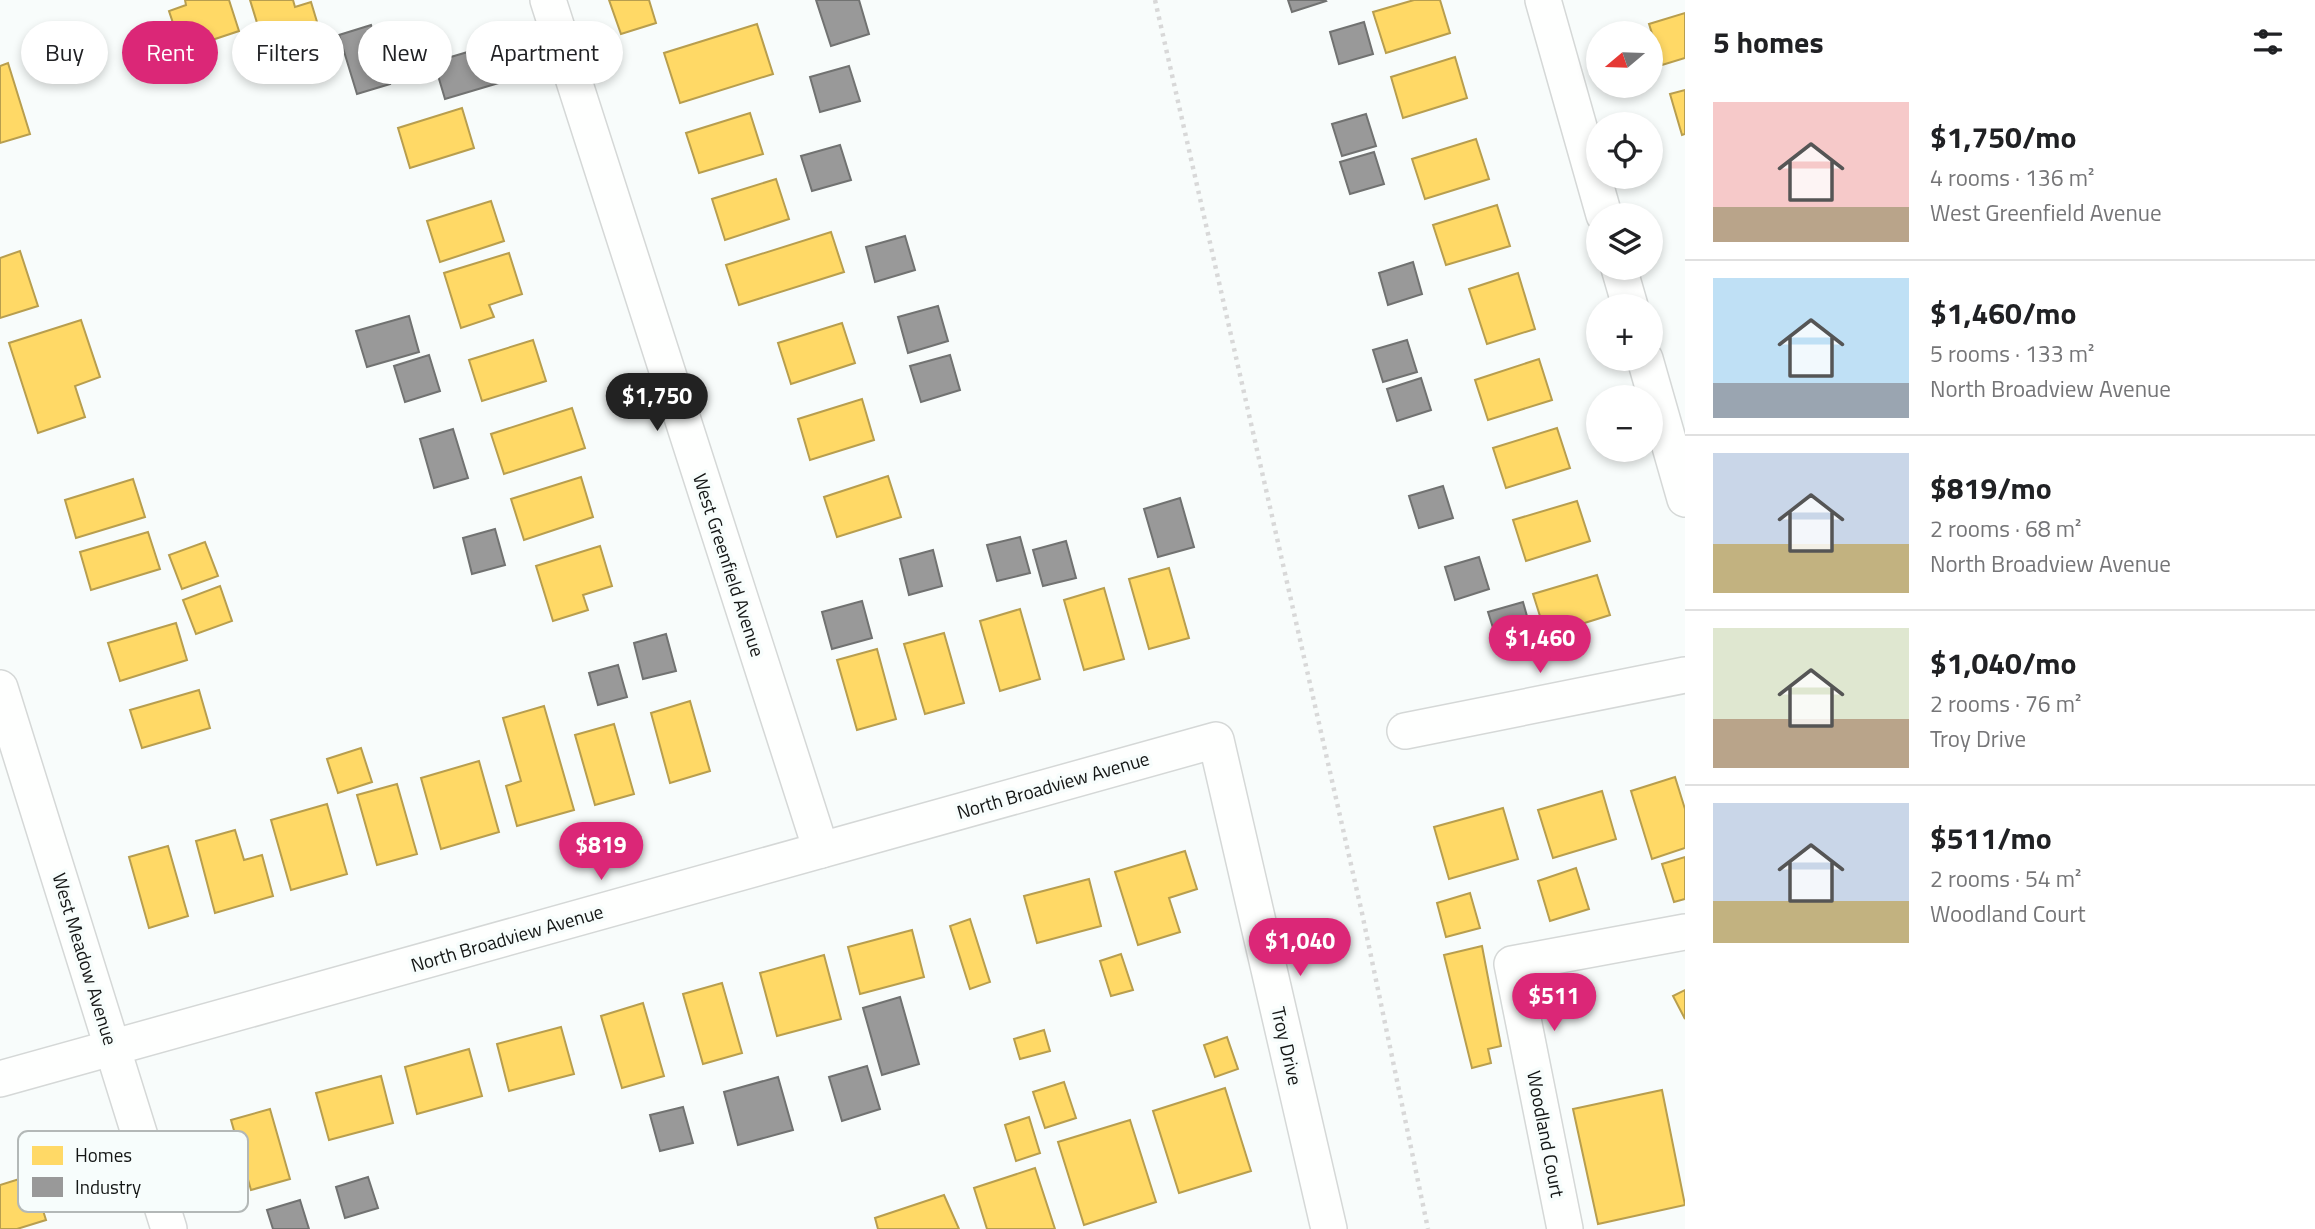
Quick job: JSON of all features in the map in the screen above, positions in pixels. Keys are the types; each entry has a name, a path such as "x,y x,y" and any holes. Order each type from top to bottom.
{"street":[{"name":"West Greenfield Avenue","path":"548,0 821,850"},
{"path":"1543,0 1601,203"},
{"path":"1648,371 1685,499"},
{"path":"1405,731 1685,675"},
{"name":"West Meadow Avenue","path":"0,688 139,1131"},
{"name":"North Broadview Avenue","path":"0,1079 1216,740"},
{"name":"Troy Drive","path":"1216,740 1329,1229"},
{"name":"Woodland Court","path":"1565,1229 1512,964 1685,932"},
{"name":"West Meadow Avenue","path":"164,1212 169,1229"}],"path":[{"path":"1155,0 1362,913 1428,1229"}],"building: Homes":[{"path":"185,0 229,0 236,21 232,21 232,33 218,38 218,21 172,21 169,11 186,5"},
{"path":"250,0 293,0 295,7 311,2 317,21 256,21"},
{"path":"609,0 649,0 656,23 623,33 623,21 616,21"},
{"path":"1414,0 1440,0 1450,33 1386,53 1373,12"},
{"path":"1685,13 1685,58 1663,65 1663,21 1659,21"},
{"path":"757,24 773,74 680,103 664,53"},
{"path":"1455,57 1467,98 1403,118 1391,77"},
{"path":"8,63 30,134 0,143 0,66"},
{"path":"1685,90 1685,134 1682,135 1670,94"},
{"path":"462,108 474,148 410,168 398,128"},
{"path":"750,113 763,154 699,173 686,133"},
{"path":"1476,139 1489,179 1425,199 1412,159"},
{"path":"776,179 789,219 725,240 712,199"},
{"path":"491,201 504,241 440,262 427,221"},
{"path":"1497,205 1510,246 1446,265 1433,225"},
{"path":"831,232 844,272 739,305 726,265"},
{"path":"20,251 38,306 0,318 0,258"},
{"path":"509,253 522,294 489,305 494,317 461,328 444,273"},
{"path":"1518,273 1535,329 1487,344 1469,289"},
{"path":"81,320 100,377 75,386 85,417 38,433 9,343"},
{"path":"842,323 855,363 791,384 778,343"},
{"path":"533,340 546,381 482,401 469,360"},
{"path":"1539,359 1552,400 1488,420 1475,380"},
{"path":"862,399 874,440 810,460 798,419"},
{"path":"572,408 585,448 504,474 491,434"},
{"path":"1557,428 1570,468 1506,488 1493,448"},
{"path":"888,476 901,517 837,537 824,497"},
{"path":"581,477 593,517 524,540 511,499"},
{"path":"133,479 145,517 76,538 65,500"},
{"path":"1577,501 1590,541 1526,561 1513,520"},
{"path":"148,532 160,569 91,590 80,552"},
{"path":"205,542 218,576 182,589 169,555"},
{"path":"600,546 612,586 583,595 588,610 553,621 536,566"},
{"path":"1169,568 1189,638 1149,649 1129,579"},
{"path":"1597,575 1610,615 1546,635 1533,594"},
{"path":"220,586 232,621 196,634 183,600"},
{"path":"1104,588 1124,659 1084,670 1064,600"},
{"path":"1020,609 1040,679 1000,691 980,621"},
{"path":"176,623 187,660 120,681 108,643"},
{"path":"944,633 964,703 925,714 904,644"},
{"path":"877,649 896,719 857,730 837,660"},
{"path":"199,690 210,728 142,748 130,710"},
{"path":"690,701 710,771 670,783 651,713"},
{"path":"544,706 574,810 517,826 506,786 521,781 503,718"},
{"path":"614,724 634,794 595,805 575,735"},
{"path":"361,748 372,782 338,793 327,759"},
{"path":"479,761 499,832 441,849 421,778"},
{"path":"1675,777 1685,809 1685,848 1652,859 1631,791"},
{"path":"397,784 417,854 377,865 357,795"},
{"path":"1602,791 1616,839 1553,858 1538,810"},
{"path":"327,804 347,874 291,890 271,820"},
{"path":"1503,808 1518,859 1449,879 1434,827"},
{"path":"235,830 244,860 262,855 273,896 215,913 196,841"},
{"path":"168,846 188,916 149,928 129,857"},
{"path":"1185,851 1197,889 1169,898 1180,932 1138,945 1115,872"},
{"path":"1685,857 1685,899 1674,902 1662,864"},
{"path":"1576,868 1589,909 1550,921 1538,881"},
{"path":"1089,879 1101,926 1037,943 1024,896"},
{"path":"1470,893 1480,928 1446,937 1437,903"},
{"path":"970,919 990,982 970,989 950,926"},
{"path":"912,930 924,977 860,994 848,947"},
{"path":"1482,946 1501,1046 1488,1049 1491,1063 1472,1068 1444,955"},
{"path":"1121,954 1133,990 1111,996 1100,961"},
{"path":"824,955 841,1019 777,1036 760,973"},
{"path":"722,983 742,1053 703,1064 683,994"},
{"path":"1685,990 1685,1019 1673,996"},
{"path":"643,1003 664,1076 622,1088 601,1016"},
{"path":"561,1027 574,1074 509,1091 497,1044"},
{"path":"1044,1030 1050,1051 1020,1059 1014,1039"},
{"path":"1227,1037 1238,1069 1215,1077 1204,1045"},
{"path":"469,1049 482,1096 417,1114 405,1067"},
{"path":"381,1076 393,1123 329,1140 316,1093"},
{"path":"1064,1082 1076,1118 1045,1128 1033,1092"},
{"path":"1225,1088 1251,1171 1179,1193 1153,1111"},
{"path":"1662,1090 1685,1205 1598,1224 1573,1109"},
{"path":"270,1109 290,1179 251,1190 248,1180 248,1131 234,1131 231,1120"},
{"path":"1029,1117 1040,1153 1016,1161 1005,1125"},
{"path":"1130,1120 1156,1202 1084,1225 1058,1142"},
{"path":"1035,1168 1055,1229 987,1229 974,1188"},
{"path":"18,1179 18,1212 44,1212 46,1220 17,1229 0,1229 0,1185"},
{"path":"944,1195 959,1229 878,1229 875,1218"}],"building: Industry":[{"path":"816,0 859,0 869,34 831,46"},
{"path":"1288,0 1325,0 1326,1 1292,12"},
{"path":"1364,22 1373,54 1339,64 1330,32"},
{"path":"358,29 358,84 390,84 357,94 344,51 344,33"},
{"path":"466,52 466,84 495,84 445,99 441,84 452,84 452,57"},
{"path":"849,66 860,101 820,112 810,77"},
{"path":"1366,114 1376,146 1342,156 1332,124"},
{"path":"840,145 851,180 812,191 801,156"},
{"path":"1374,152 1384,184 1350,194 1340,162"},
{"path":"905,236 915,270 875,282 866,247"},
{"path":"1413,262 1422,294 1388,305 1379,273"},
{"path":"938,306 948,341 908,353 898,317"},
{"path":"409,316 419,352 367,367 356,331"},
{"path":"1407,340 1417,372 1383,382 1373,350"},
{"path":"429,355 440,391 405,402 394,366"},
{"path":"950,355 960,390 921,402 910,366"},
{"path":"1421,378 1431,410 1397,421 1387,389"},
{"path":"453,429 468,478 434,488 420,439"},
{"path":"1443,486 1453,518 1419,528 1409,496"},
{"path":"1180,498 1194,547 1158,557 1144,509"},
{"path":"495,529 505,565 472,574 463,538"},
{"path":"1020,537 1030,573 997,581 987,545"},
{"path":"1066,541 1076,578 1043,586 1033,550"},
{"path":"933,550 942,586 909,595 900,559"},
{"path":"1479,557 1489,589 1455,600 1445,567"},
{"path":"862,601 872,638 832,649 822,612"},
{"path":"1523,602 1532,634 1498,644 1488,612"},
{"path":"666,634 676,671 643,679 634,643"},
{"path":"618,665 627,697 598,705 589,673"},
{"path":"900,997 919,1064 882,1075 863,1008"},
{"path":"867,1066 880,1109 842,1121 829,1077"},
{"path":"778,1077 793,1130 738,1145 724,1092"},
{"path":"683,1107 693,1143 660,1151 650,1115"},
{"path":"368,1177 378,1208 345,1218 336,1187"},
{"path":"300,1200 309,1229 273,1229 267,1210"}]}
